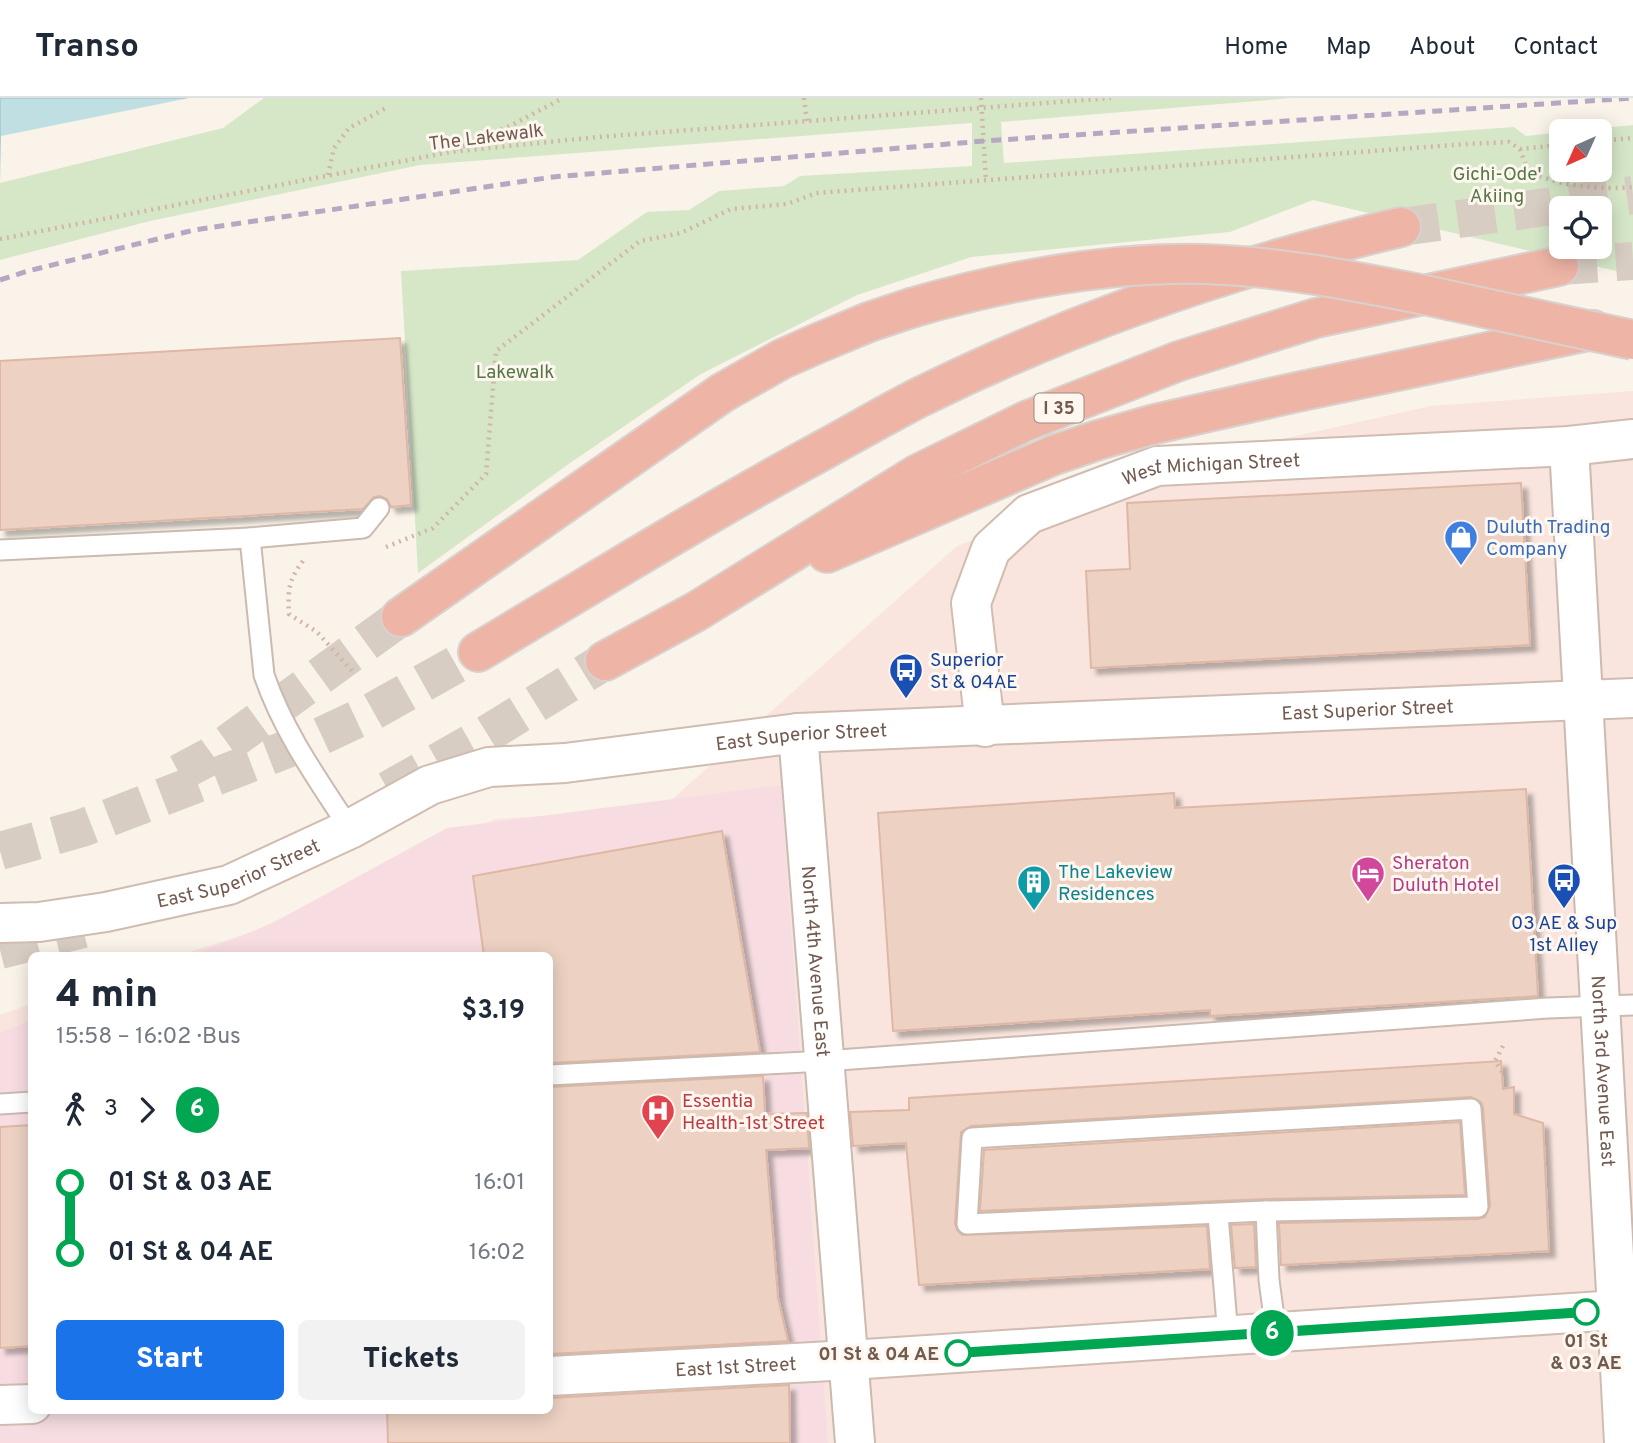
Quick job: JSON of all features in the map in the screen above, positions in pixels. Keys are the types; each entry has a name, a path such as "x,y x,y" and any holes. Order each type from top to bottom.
{"highway":[{"path":"478,652 725,503 916,399 967,375 1062,334 1217,276 1335,242 1401,227"},
{"path":"401,617 722,393 782,359 869,322 963,293 1049,274 1205,264 1326,276 1633,340"},
{"name":"I 35","path":"605,661 697,611 918,474 1026,421 1218,348 1316,318 1559,267"},
{"path":"697,611 892,524 1054,455 1098,440 1155,424 1310,389 1633,323"}],"street":[{"name":"West Michigan Street","path":"985,727 971,603 991,549 1029,514 1157,466 1569,446 1633,439"},
{"name":"North 3rd Avenue East","path":"1569,446 1583,700 1617,1005 1625,1310 1624,1443"},
{"name":"East Superior Street","path":"0,923 39,922 106,912 229,885 350,829 430,785 489,767 565,764 797,733 1633,698"},
{"name":"North 4th Avenue East","path":"797,733 855,1443"},
{"name":"East 1st Street","path":"553,1376 850,1360 1625,1310"},
{"path":"0,1405 28,1404"}],"lane":[{"path":"0,550 250,538 363,528 379,508"},
{"path":"250,538 264,675 271,696 292,737 350,829"},
{"path":"553,1075 825,1061 1617,1005"},
{"path":"0,1104 28,1102"},
{"path":"1471,1109 1478,1207 1266,1211 967,1224 972,1138 1471,1109"},
{"path":"1266,1211 1269,1280 1276,1332"},
{"path":"1218,1215 1228,1336"}],"path":[{"path":"450,152 512,125 563,98"},
{"path":"804,98 807,121"},
{"path":"981,98 986,181"},
{"name":"The Lakewalk","path":"0,239 450,152 598,137 1111,98"},
{"path":"328,176 334,148 349,128 388,107"},
{"path":"1612,140 1633,138"},
{"path":"374,547 386,547 433,528 486,474 496,351 640,241 681,233 731,209 787,204 816,193 1476,143 1508,142 1520,149 1549,146"},
{"path":"1520,149 1526,166 1540,176 1559,182 1617,189 1633,187"},
{"path":"310,556 294,573 288,589 289,614 317,632 353,671"},
{"path":"1502,1072 1495,1061 1503,1046"}],"shaded area":[{"path":"1633,391 1633,1443 0,1443 0,1015 28,1005 28,1414 553,1414 553,952 189,952 249,933 495,819 660,810 957,546 1161,466 1431,406"},
{"name":"Essentia Health-1st Street","path":"781,785 828,1443 0,1443 0,1033 28,1021 28,1414 553,1414 553,952 201,952 269,925 447,828"}],"green space":[{"name":"Lakewalk","path":"261,98 1292,98 1001,122 1004,163 1514,127 1526,136 1549,133 1549,182 1612,182 1612,127 1633,125 1633,275 1565,259 1612,259 1612,196 1549,196 1549,255 1313,200 1230,232 971,257 857,295 701,374 570,463 418,573 401,271 578,260 647,212 689,210 719,191 784,186 800,176 972,166 972,123 420,165 150,221 0,260 0,180"}],"water":[{"path":"0,98 261,98 0,180"}],"pier":[{"path":"189,98 264,98 223,128 0,183 1,136"}],"building":[{"path":"400,338 411,505 391,507 387,499 380,496 374,497 363,509 0,530 0,361"},
{"path":"1521,483 1530,645 1091,668 1086,571 1130,569 1127,503"},
{"path":"1526,789 1538,996 1210,1016 1210,1010 893,1031 878,813 1174,793 1175,808"},
{"path":"722,831 760,1052 553,1063 553,952 483,952 473,876"},
{"path":"1501,1061 1503,1089 1514,1087 1514,1114 1543,1123 1549,1251 1281,1265 1279,1223 1485,1217 1490,1206 1483,1108 1481,1102 1471,1097 971,1126 961,1132 955,1223 962,1235 1207,1226 1210,1269 919,1285 906,1143 853,1146 850,1112 909,1110 909,1098"},
{"path":"763,1076 765,1114 807,1113 809,1148 766,1150 778,1298 788,1341 553,1354 553,1087"},
{"path":"1460,1122 1465,1195 1266,1199 980,1211 984,1150"},
{"path":"28,1125 28,1346 0,1348 0,1127"},
{"path":"1254,1224 1256,1267 1235,1268 1231,1225"},
{"path":"789,1385 790,1443 388,1443 387,1414 553,1414 553,1398"}],"tunnel":[{"path":"1401,227 1633,195"},
{"path":"1559,266 1633,261"},
{"path":"179,773 209,757 401,617"},
{"path":"0,851 82,828 321,736 368,714 478,652"},
{"path":"388,790 482,737 605,661"},
{"path":"0,950 83,929"}],"railway":[{"path":"0,280 194,230 553,177 984,141 1633,98"}],"bus line":[{"name":"6","path":"958,1353 1586,1312"}],"place":[{"name":"Duluth Trading Company","path":"1461,567"},
{"name":"Superior St & 04AE","path":"906,700"},
{"name":"Sheraton Duluth Hotel","path":"1368,903"},
{"name":"03 AE & Sup 1st Alley","path":"1564,910"},
{"name":"The Lakeview Residences","path":"1034,912"},
{"name":"Essentia Health-1st Street","path":"658,1141"},
{"name":"01 St & 03 AE","path":"1586,1312"},
{"name":"01 St & 04 AE","path":"958,1353"}],"park label":[{"name":"Gichi-Ode' Akiing","path":"1497,184"}]}
